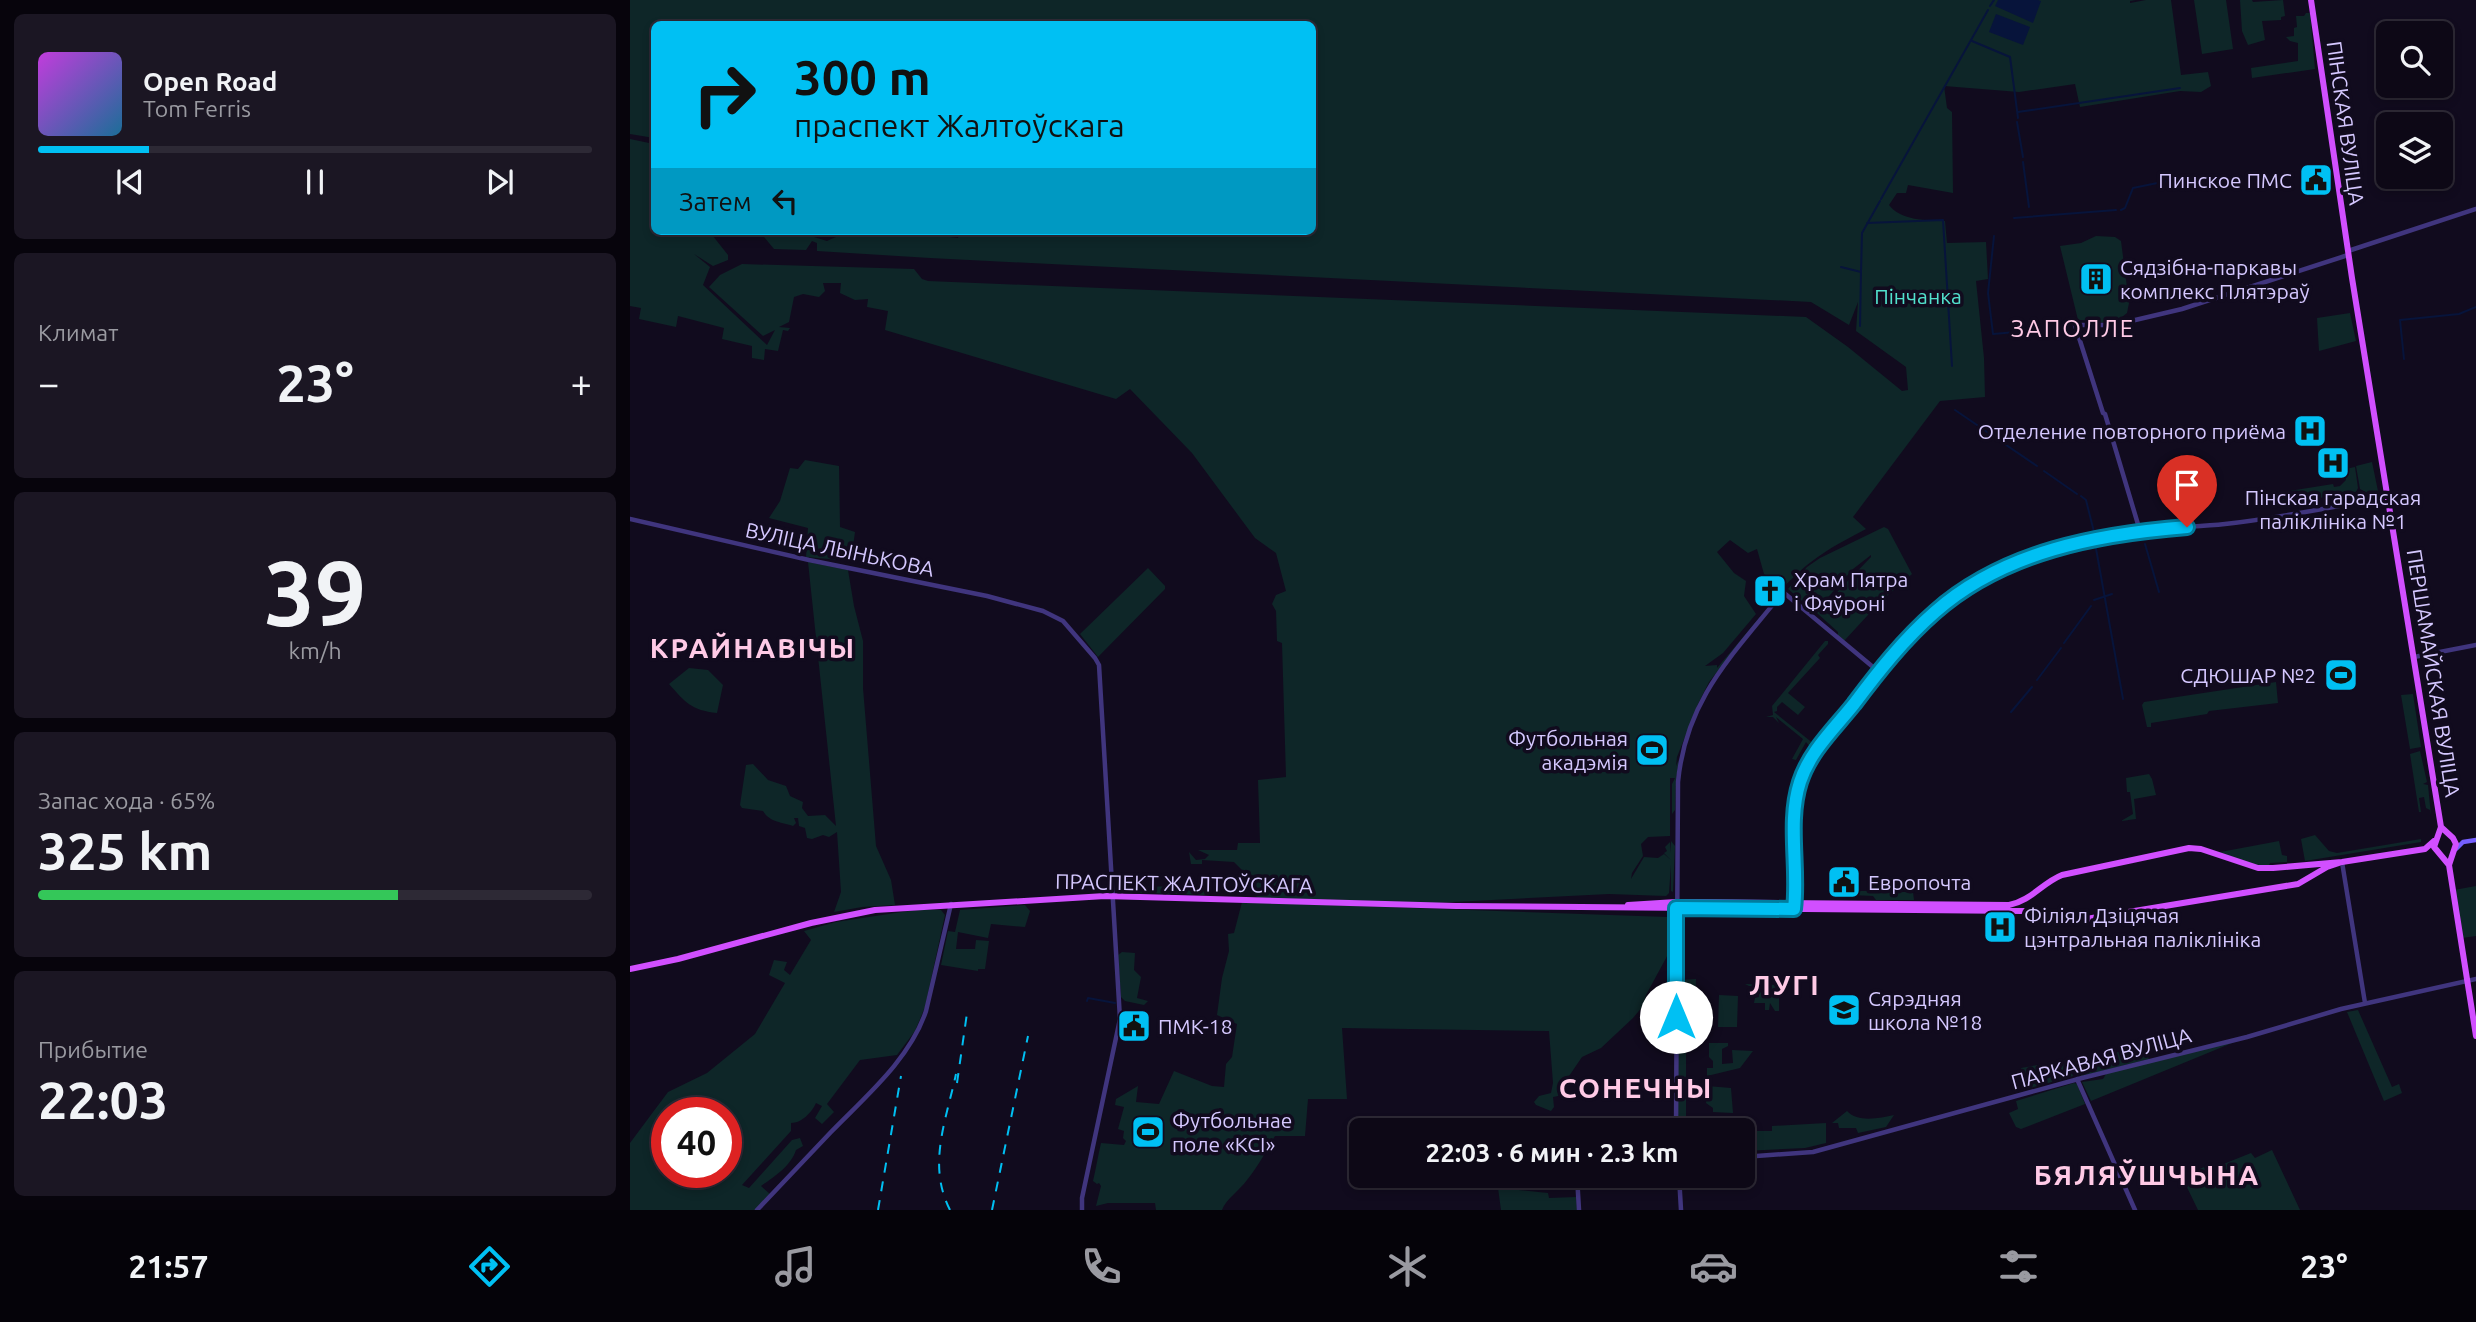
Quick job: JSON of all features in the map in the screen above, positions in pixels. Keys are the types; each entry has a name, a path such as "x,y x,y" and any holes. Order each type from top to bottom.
{"main road":[{"name":"ПІНСКАЯ ВУЛІЦА","path":"2311,0 2346,254 2372,401"},
{"name":"ПЕРШАМАЙСКАЯ ВУЛІЦА","path":"2372,401 2441,827 2436,838"},
{"name":"ПЕРШАМАЙСКАЯ ВУЛІЦА","path":"2441,827 2452,836"},
{"path":"2425,849 2443,834 2463,842 2476,840"},
{"path":"2452,836 2455,851 2449,865 2476,1036"},
{"path":"2436,838 2434,846 2449,865"},
{"path":"2004,907 2026,900 2048,882 2062,875 2180,849 2201,849 2258,868 2300,867 2425,849 2447,856 2463,842"},
{"name":"ПРАСПЕКТ ЖАЛТОЎСКАГА","path":"630,969 864,911 951,904 1113,895 1456,906 2004,907 2064,921 2083,921 2298,884 2327,867 2342,862"},
{"path":"2026,900 2026,911"}],"street":[{"path":"2140,531 2076,325 2114,325 2182,309 2476,209"},
{"path":"1794,907 1796,803 1804,772 1818,747 1879,672 1936,611 1987,577 2050,550 2095,538 2241,522 2387,497"},
{"name":"ВУЛІЦА ЛЫНЬКОВА","path":"630,519 809,560 987,596 1042,611 1063,621 1099,665 1113,895"},
{"path":"1676,1118 1678,782 1688,735 1701,701 1722,666 1783,592 1879,672"},
{"path":"2414,657 2476,645"},
{"path":"2342,862 2365,1003"},
{"path":"1082,1210 1082,1198 1119,1025 1113,895"},
{"path":"757,1210 889,1071 910,1044 926,1011 951,904"},
{"name":"ПАРКАВАЯ ВУЛІЦА","path":"1755,1156 1813,1152 2365,1003 2476,979"},
{"path":"2077,1079 2135,1210"},
{"path":"1578,1188 1579,1210"},
{"path":"1680,1188 1681,1210"}],"green space":[{"name":"Пінчанка","path":"630,0 2136,0 2130,3 2171,0 2181,75 2208,72 2211,86 2201,92 2180,91 2080,107 2075,84 2019,92 1944,86 1947,108 1952,112 1953,193 1908,185 1906,193 1897,193 1889,205 1907,217 1945,221 1947,243 1986,242 1988,279 1976,281 1985,397 1940,401 1853,517 1866,529 1822,554 1783,588 1764,574 1757,549 1748,553 1730,540 1717,552 1734,573 1746,581 1744,596 1756,614 1723,653 1705,666 1717,665 1717,668 1765,611 1709,682 1698,704 1677,757 1675,810 1672,814 1672,784 1675,778 1670,778 1670,836 1648,837 1641,844 1643,856 1631,879 1644,857 1658,858 1664,854 1671,860 1664,853 1667,851 1665,847 1670,842 1671,853 1671,841 1675,846 1673,892 1671,865 1669,893 1666,896 1609,894 1434,903 1258,898 1255,895 1256,884 1234,862 1202,860 1202,864 1191,864 1189,852 1196,860 1205,859 1209,855 1198,850 1237,850 1238,843 1260,843 1258,780 1286,777 1282,643 1277,641 1276,611 1272,604 1276,595 1286,591 1276,553 1255,538 1192,453 1130,389 1116,399 885,330 888,311 867,307 868,299 855,300 840,293 841,283 823,283 825,291 819,297 803,294 794,297 789,322 779,327 790,328 788,331 783,330 778,351 765,349 764,360 752,358 752,346 722,339 724,328 678,316 676,327 639,319 641,308 630,306 630,139 651,143 651,235 712,235 728,255 728,260 713,266 694,254 710,267 703,285 767,345 775,330 763,336 709,287 720,275 742,264 914,269 922,279 928,281 1806,317 1902,391 1908,390 1906,367 1856,331 1858,302 1849,325 1811,302 930,258 817,251 817,243 812,241 806,250 774,249 762,235 814,235 827,241 842,235 932,235 958,238 959,235 1316,235 1316,21 651,21 651,138 630,134"},
{"path":"2194,0 2226,0 2233,49 2202,54"},
{"path":"2240,0 2283,0 2285,16 2281,17 2281,20 2262,21 2265,40 2248,45 2242,31"},
{"path":"2310,13 2315,69 2252,78 2251,68 2298,61 2298,43 2286,37 2294,36 2296,16 2304,16"},
{"name":"Сядзібна-паркавы комплекс Плятэраў","path":"2096,236 2115,237 2121,241 2129,303 2127,313 2121,318 2104,323 2078,320 2060,246 2081,243"},
{"path":"2350,313 2356,341 2319,351 2317,318"},
{"path":"805,460 839,466 840,527 855,532 851,561 806,557 808,528 769,518 780,501 790,468 798,469"},
{"path":"2372,462 2378,494 2371,495 2360,489 2356,466"},
{"path":"2355,467 2358,488 2356,492 2270,506 2270,494 2333,484 2334,487 2340,486 2346,480 2345,469"},
{"path":"1884,527 1888,529 1912,574 1879,603 1844,641 1817,613 1871,555 1853,569 1815,612 1788,589 1807,567 1820,558"},
{"path":"808,562 848,570 863,641 863,688 876,846 891,880 895,905 834,912 841,892 837,832 829,837 823,835 807,838 805,828 799,826 798,818 794,818 796,823 793,826 773,820 763,811 742,808 740,805 746,765 753,764 768,780 786,786 790,796 803,802 802,808 808,816 825,815 836,826"},
{"path":"1148,568 1165,589 1098,657 1080,634"},
{"path":"1825,641 1828,641 1828,644 1818,655 1820,658 1788,693 1805,707 1798,715 1782,702 1774,712 1814,744 1811,748 1806,742 1796,760 1792,759 1803,739 1776,717 1779,723 1773,717 1766,717 1773,715 1772,706"},
{"path":"689,668 708,670 723,685 717,713 701,710 690,704 669,684"},
{"path":"2276,682 2278,703 2209,711 2207,714 2151,723 2151,727 2147,727 2142,705 2144,702"},
{"path":"2413,694 2421,747 2410,749 2401,695"},
{"path":"2420,751 2427,782 2423,784 2428,785 2431,816 2424,797 2419,798 2419,812 2410,754"},
{"path":"2149,774 2156,795 2134,799 2136,819 2121,821 2133,814 2126,778"},
{"path":"2315,835 2329,851 2337,853 2421,839 2421,842 2305,861 2301,839"},
{"path":"2279,841 2282,855 2287,856 2287,862 2270,863 2268,867 2215,853"},
{"path":"1869,877 1898,877 1900,892 1913,892 1914,900 1876,900 1873,896 1852,895 1852,891 1882,891 1882,879"},
{"path":"1118,886 1209,887 1208,893 1204,895 1121,892 1117,890"},
{"path":"2476,886 2476,936 2462,938 2454,890"},
{"path":"1242,902 1668,917 1672,947 1646,995 1643,1006 1601,1048 1582,1057 1567,1079 1568,1095 1565,1096 1561,1092 1553,1097 1554,1107 1551,1111 1534,1102 1539,1096 1551,1093 1553,1083 1549,1031 1342,1028 1347,1099 1308,1099 1305,1136 1275,1136 1255,1170 1222,1210 1156,1210 1155,1203 1108,1203 1096,1206 1101,1186 1093,1181 1101,1143 1124,1145 1126,1141 1123,1138 1124,1131 1118,1129 1124,1107 1115,1105 1116,1099 1138,1086 1136,1102 1159,1104 1174,1071 1212,1086 1224,1087 1226,1064 1232,1057 1237,1024 1217,1015 1229,951 1228,934 1234,933"},
{"path":"1025,905 1030,911 1025,927 991,924 988,938 958,932 956,949 975,949 976,940 989,941 985,969 978,971 941,965 948,931 955,932 960,910"},
{"path":"915,910 941,910 945,915 925,1007 915,1031 897,1055 860,1060 827,1104 834,1112 822,1124 815,1118 822,1106 816,1103 806,1116 791,1123 791,1131 742,1185 742,1097 664,1097 668,1092 707,1073 755,1034 785,983 769,975 774,960 787,962 784,970 790,975 811,940 804,931 836,922"},
{"path":"1122,952 1135,953 1134,970 1141,977 1137,998 1148,1001 1144,1005 1125,1001 1121,997 1118,955"},
{"path":"1696,979 1695,1012 1699,1012 1700,1029 1705,1032 1680,1038 1680,1029 1686,1029 1687,1032 1688,1028 1680,1027 1681,1018 1686,1018 1687,1025 1688,1018 1694,1016 1680,1016 1679,980"},
{"path":"1745,984 1779,985 1779,1011 1775,1011 1770,1003 1769,1010 1765,1010 1765,1003 1754,1003 1755,998 1759,997 1759,987"},
{"path":"1719,995 1738,996 1737,1027 1718,1027"},
{"path":"2358,1010 2392,1087 2399,1084 2402,1093 2384,1101 2347,1012"},
{"path":"2237,1041 2091,1101 2082,1082 2103,1079 2106,1074 2112,1072"},
{"path":"1686,1042 1686,1118 1678,1118 1677,1043"},
{"path":"1709,1043 1728,1043 1728,1046 1722,1049 1722,1064 1733,1063 1732,1050 1753,1051 1740,1068 1707,1076 1707,1068 1713,1068 1713,1061 1709,1057"},
{"path":"2144,1048 2149,1059 2082,1076 2078,1074 2072,1059"},
{"path":"2066,1060 2073,1076 2027,1089 2025,1082 2042,1083 2025,1081 2021,1068"},
{"path":"2077,1084 2085,1104 2021,1129 2016,1127 2009,1113 2018,1109 2016,1101"},
{"path":"1707,1086 1731,1088 1733,1113 1713,1112 1713,1108 1706,1103"},
{"path":"1847,1111 1863,1118 1894,1115 1886,1127 1858,1133 1856,1128 1839,1128 1838,1123 1832,1123"},
{"path":"651,1115 651,1188 742,1188 742,1185 749,1188 792,1140 800,1138 803,1146 796,1150 782,1171 761,1186 770,1194 755,1210 630,1210 630,1143"},
{"path":"1826,1123 1826,1143 1805,1148 1755,1150 1755,1131 1772,1131 1772,1126"},
{"path":"2272,1150 2300,1210 2198,1210 2182,1177 2204,1167 2206,1171 2251,1153 2255,1158"},
{"path":"1498,1188 1548,1193 1549,1198 1576,1197 1577,1210 1501,1210"}],"water":[{"path":"1998,0 2041,1 2033,23 1995,6"},
{"path":"1996,14 2030,27 2023,45 1989,32"}],"waterway":[{"path":"1990,6 1994,0"},
{"path":"1881,199 1988,10"},
{"path":"1972,41 2010,57 2018,118"},
{"path":"2018,112 2180,88"},
{"path":"2017,122 2023,157"},
{"path":"2023,162 2029,207"},
{"path":"2121,210 2125,208 2133,188 2172,180"},
{"path":"1841,267 1861,272 1862,233 1880,201"},
{"path":"2014,218 2116,210"},
{"path":"1867,223 1943,220 1952,366"},
{"path":"1994,236 1988,293 1993,334 2016,332"},
{"path":"1860,326 1861,272"},
{"path":"2404,359 2400,320 2459,314 2476,307"},
{"path":"1955,410 2037,466"},
{"path":"2044,471 2077,494"},
{"path":"2081,496 2086,500 2094,532"},
{"path":"2095,543 2123,699"},
{"path":"2145,544 2159,592"},
{"path":"2094,600 2112,594"},
{"path":"2064,643 2091,606"},
{"path":"2037,680 2061,648"},
{"path":"2011,712 2032,687"},
{"path":"1087,1001 1088,998 1115,1003"}],"railway":[{"path":"957,1083 967,1013"},
{"path":"992,1210 1028,1036"},
{"path":"950,1210 943,1193 939,1160 956,1074"},
{"path":"878,1210 901,1076"}],"place":[{"name":"Пинское ПМС","path":"2316,180"},
{"name":"Сядзібна-паркавы комплекс Плятэраў","path":"2096,279"},
{"name":"Отделение повторного приёма","path":"2310,431"},
{"name":"Пінская гарадская паліклініка №1","path":"2333,463"},
{"name":"Храм Пятра і Фяўроні","path":"1770,591"},
{"name":"СДЮШАР №2","path":"2341,675"},
{"name":"Футбольная акадэмія","path":"1652,750"},
{"name":"Европочта","path":"1844,882"},
{"name":"Філіял Дзіцячая цэнтральная паліклініка","path":"2000,927"},
{"name":"Сярэдняя школа №18","path":"1844,1010"},
{"name":"ПМК-18","path":"1134,1026"},
{"name":"Футбольнае поле «КСІ»","path":"1148,1132"}],"district":[{"name":"ЗАПОЛЛЕ","path":"2073,328"},
{"name":"КРАЙНАВІЧЫ","path":"753,647"},
{"name":"ЛУГІ","path":"1785,984"},
{"name":"СОНЕЧНЫ","path":"1636,1087"},
{"name":"БЯЛЯЎШЧЫНА","path":"2147,1174"}],"route":[{"path":"1676,1017 1676,908 1794,909 1796,803 1805,769 1818,747 1918,628 1956,596 1983,579 2039,554 2103,537 2187,527"}]}
